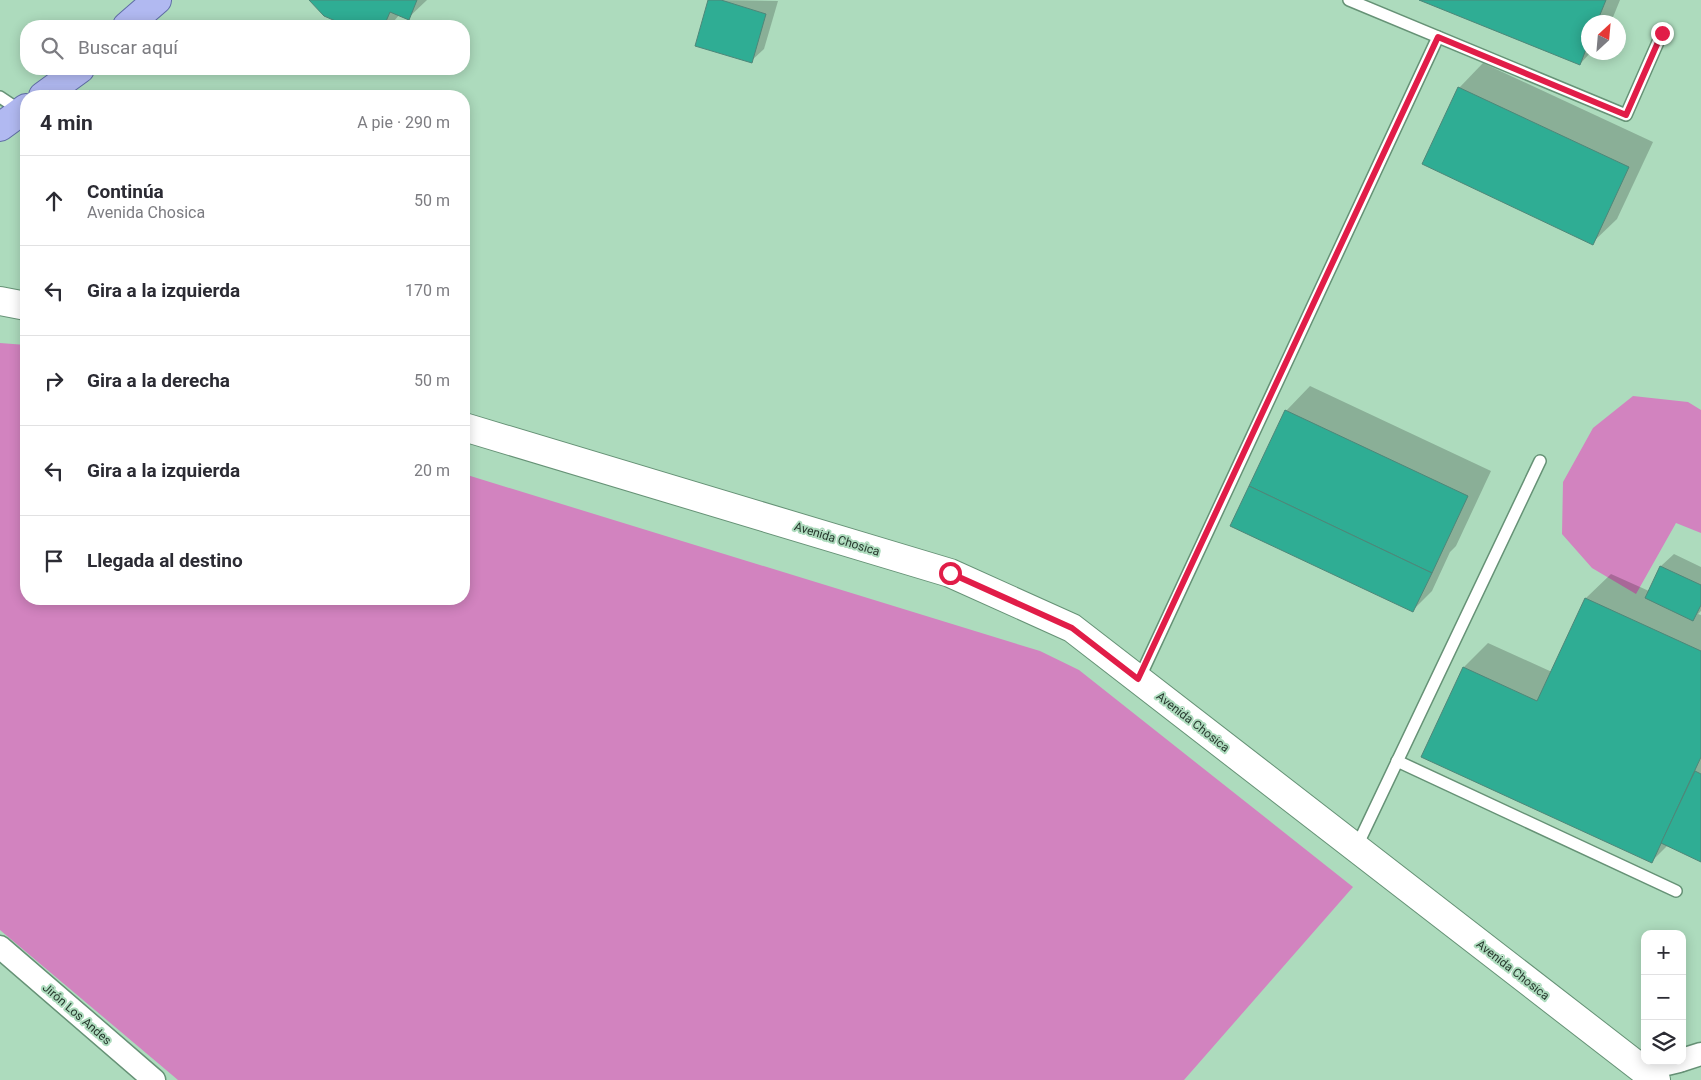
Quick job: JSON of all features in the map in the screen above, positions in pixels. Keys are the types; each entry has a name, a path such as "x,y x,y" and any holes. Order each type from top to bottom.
{"main road":[{"path":"135,20 157,0"},
{"path":"45,90 70,75"},
{"path":"0,127 20,106"}],"street":[{"path":"0,300 20,305"},
{"name":"Avenida Chosica","path":"470,429 950,573 1072,628 1649,1075"},
{"name":"Jirón Los Andes","path":"0,948 154,1080"},
{"path":"1686,1059 1701,1054"},
{"path":"1649,1075 1671,1065"}],"lane":[{"path":"1349,0 1626,115 1662,33"},
{"path":"1138,679 1438,37"},
{"path":"1356,848 1540,461"},
{"path":"1397,761 1676,891"}],"shaded area":[{"path":"0,343 20,345 20,605 470,605 470,476 1040,651 1079,670 1353,887 1184,1080 178,1080 0,930"},
{"path":"1633,396 1688,402 1701,410 1701,533 1676,523 1636,594 1592,568 1562,534 1563,482 1593,428"}],"building":[{"path":"309,0 417,0 409,20 390,12 387,20 333,20 324,16"},
{"path":"708,0 721,0 766,14 752,63 695,46"},
{"path":"1419,0 1606,0 1600,15 1581,15 1582,60 1580,65"},
{"path":"1458,87 1629,167 1593,245 1422,164"},
{"path":"1285,410 1468,496 1432,573 1249,486"},
{"path":"1249,486 1432,573 1413,612 1230,526"},
{"path":"1660,566 1701,585 1701,605 1693,621 1645,598"},
{"path":"1585,598 1701,651 1701,757 1652,863 1421,757 1463,667 1537,701"},
{"path":"1695,771 1701,774 1701,862 1661,843"}],"route":[{"path":"950,573 1072,628 1138,679 1438,37 1626,115 1662,33"}]}
